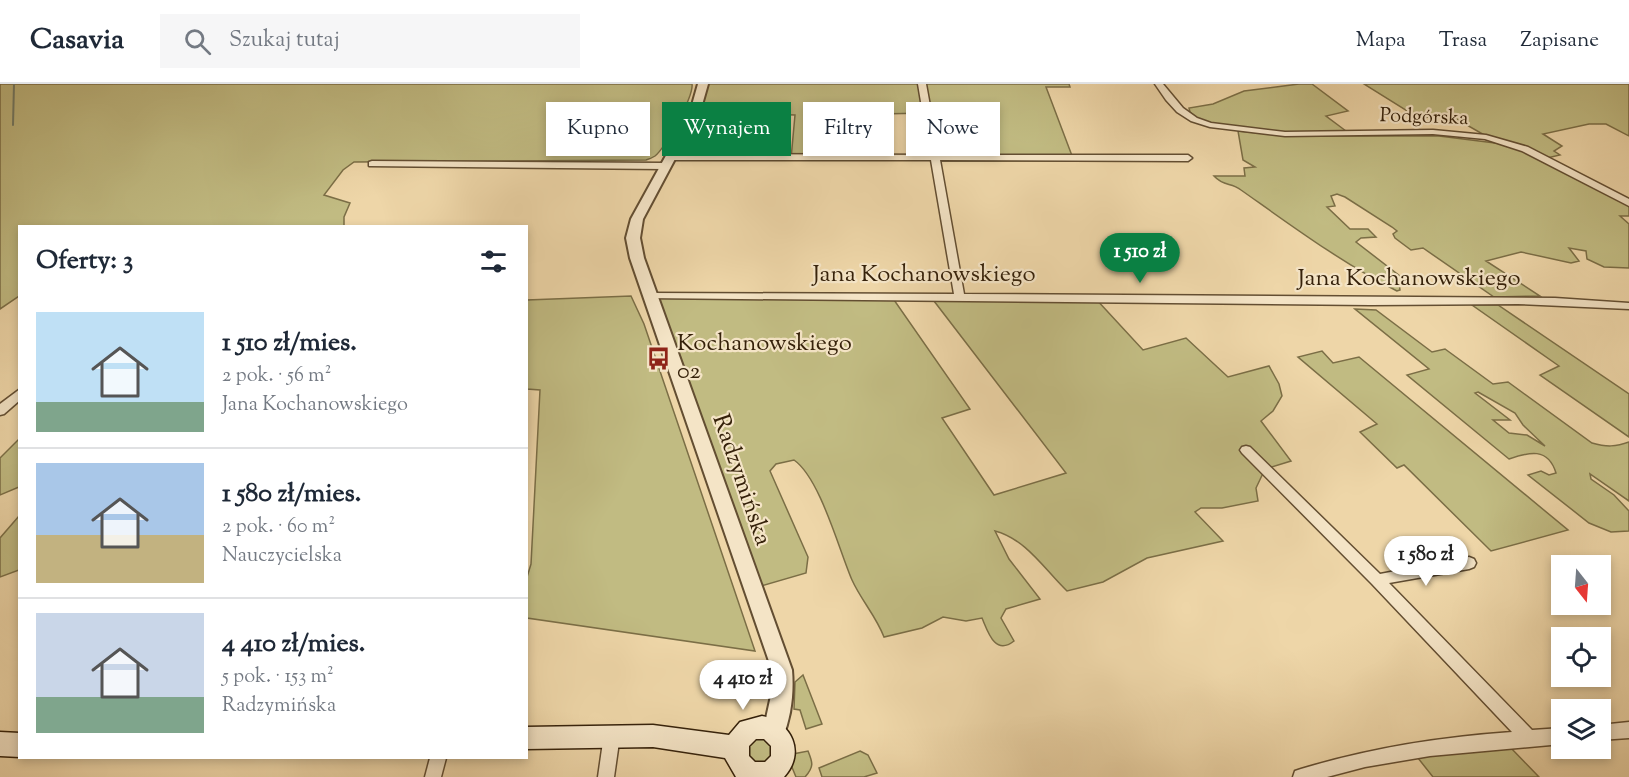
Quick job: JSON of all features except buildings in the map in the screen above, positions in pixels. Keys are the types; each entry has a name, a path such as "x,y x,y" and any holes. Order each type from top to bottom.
{"main road":[{"path":"767,729 774,732 779,736 784,750 778,773 751,774 738,763 736,748 739,740 751,730 767,729"},
{"path":"528,738 612,735 669,738 736,748"},
{"path":"0,744 18,745"}],"street":[{"name":"Radzymińska","path":"704,84 695,112 637,219 634,246 782,670 783,691 774,732"},
{"path":"922,84 958,296"},
{"name":"Podgórska","path":"1159,84 1172,105 1203,124 1285,134 1433,132 1486,137 1525,149 1629,203"},
{"path":"372,164 935,158 1188,159"},
{"name":"Jana Kochanowskiego","path":"650,296 958,296 1349,302 1548,299 1629,306"},
{"path":"0,411 18,395"},
{"path":"1246,450 1377,580 1529,738"},
{"path":"1377,580 1469,563"},
{"path":"1611,733 1627,733"},
{"path":"606,777 612,735"},
{"path":"1301,777 1408,749 1551,737"},
{"path":"433,777 438,759"}],"shaded area":[{"path":"0,84 692,84 687,102 662,102 662,148 655,156 646,160 354,162 343,170 324,195 350,203 344,217 344,225 18,225 18,297 0,309"},
{"path":"708,84 1069,84 1070,87 1046,87 1074,161 935,161 934,156 1000,156 1000,102 906,102 906,113 894,114 894,102 803,102 803,156 831,156 831,159 791,159 795,115 791,115 791,102 702,102"},
{"path":"1312,84 1348,111 1326,116 1346,131 1291,134 1203,123 1190,112 1189,108 1213,104 1244,91"},
{"path":"1364,84 1629,84 1629,136 1606,124 1589,124 1543,134 1562,146 1554,151 1560,155 1547,158 1493,140 1446,113 1420,119"},
{"path":"1238,131 1292,136 1439,136 1503,144 1545,160 1629,205 1629,216 1620,216 1629,224 1629,268 1604,267 1587,259 1586,251 1569,248 1579,261 1571,263 1521,252 1486,261 1540,296 1494,297 1423,248 1411,250 1395,238 1393,234 1397,231 1345,197 1337,194 1331,196 1335,206 1327,207 1350,229 1368,229 1376,237 1361,238 1356,242 1409,283 1407,285 1399,283 1400,290 1397,291 1337,256 1237,188 1221,182 1214,176 1245,176 1244,168 1255,167 1243,160"},
{"path":"652,295 892,297 970,409 942,418 994,495 1066,473 934,301 965,297 1095,298 1143,350 1186,338 1228,377 1269,366 1279,384 1282,396 1273,411 1261,421 1291,461 1265,469 1256,488 1258,501 1222,508 1201,508 1195,512 1223,541 1147,558 1103,582 1067,591 1026,548 995,531 1009,559 1040,599 1006,609 1001,618 1014,641 1007,645 1002,646 993,640 982,618 966,621 943,617 922,628 884,637 852,580 828,516 812,482 794,460 776,464 770,471 808,557 806,573 754,588"},
{"path":"631,296 644,324 755,651 528,618 528,574 531,564 540,390 528,389 528,300"},
{"path":"1472,305 1498,305 1629,394 1629,437 1540,375 1559,366"},
{"path":"1355,309 1376,310 1432,352 1445,349 1493,384 1508,382 1592,443 1611,446 1629,442 1629,501 1590,474 1591,479 1614,495 1629,511 1629,531 1611,532 1589,523 1528,475 1541,471 1549,475 1556,473 1548,459 1543,455 1531,453 1509,459 1407,375 1429,369","holes":["1478,392 1515,413 1523,425 1545,446 1527,435 1509,433 1493,420 1510,420 1475,393"]},
{"path":"1322,351 1333,363 1359,357 1568,530 1491,551 1404,465 1397,468 1360,432 1377,424 1298,357"},
{"path":"18,440 18,487 0,495 0,458"},
{"path":"18,517 18,570 0,577 0,538"},
{"path":"803,675 822,724 806,729 800,710 794,709 795,682"},
{"path":"766,738 775,752 764,765 748,760 747,746 754,739"},
{"path":"1509,746 1539,777 1433,777 1414,753"},
{"path":"808,751 812,762 811,768 805,777 796,777 791,765 793,754"},
{"path":"860,751 868,755 877,773 864,777 822,777 819,768"}],"waterway":[{"path":"13,125 14,84"}],"place":[{"name":"Kochanowskiego 02","path":"659,358"}]}
